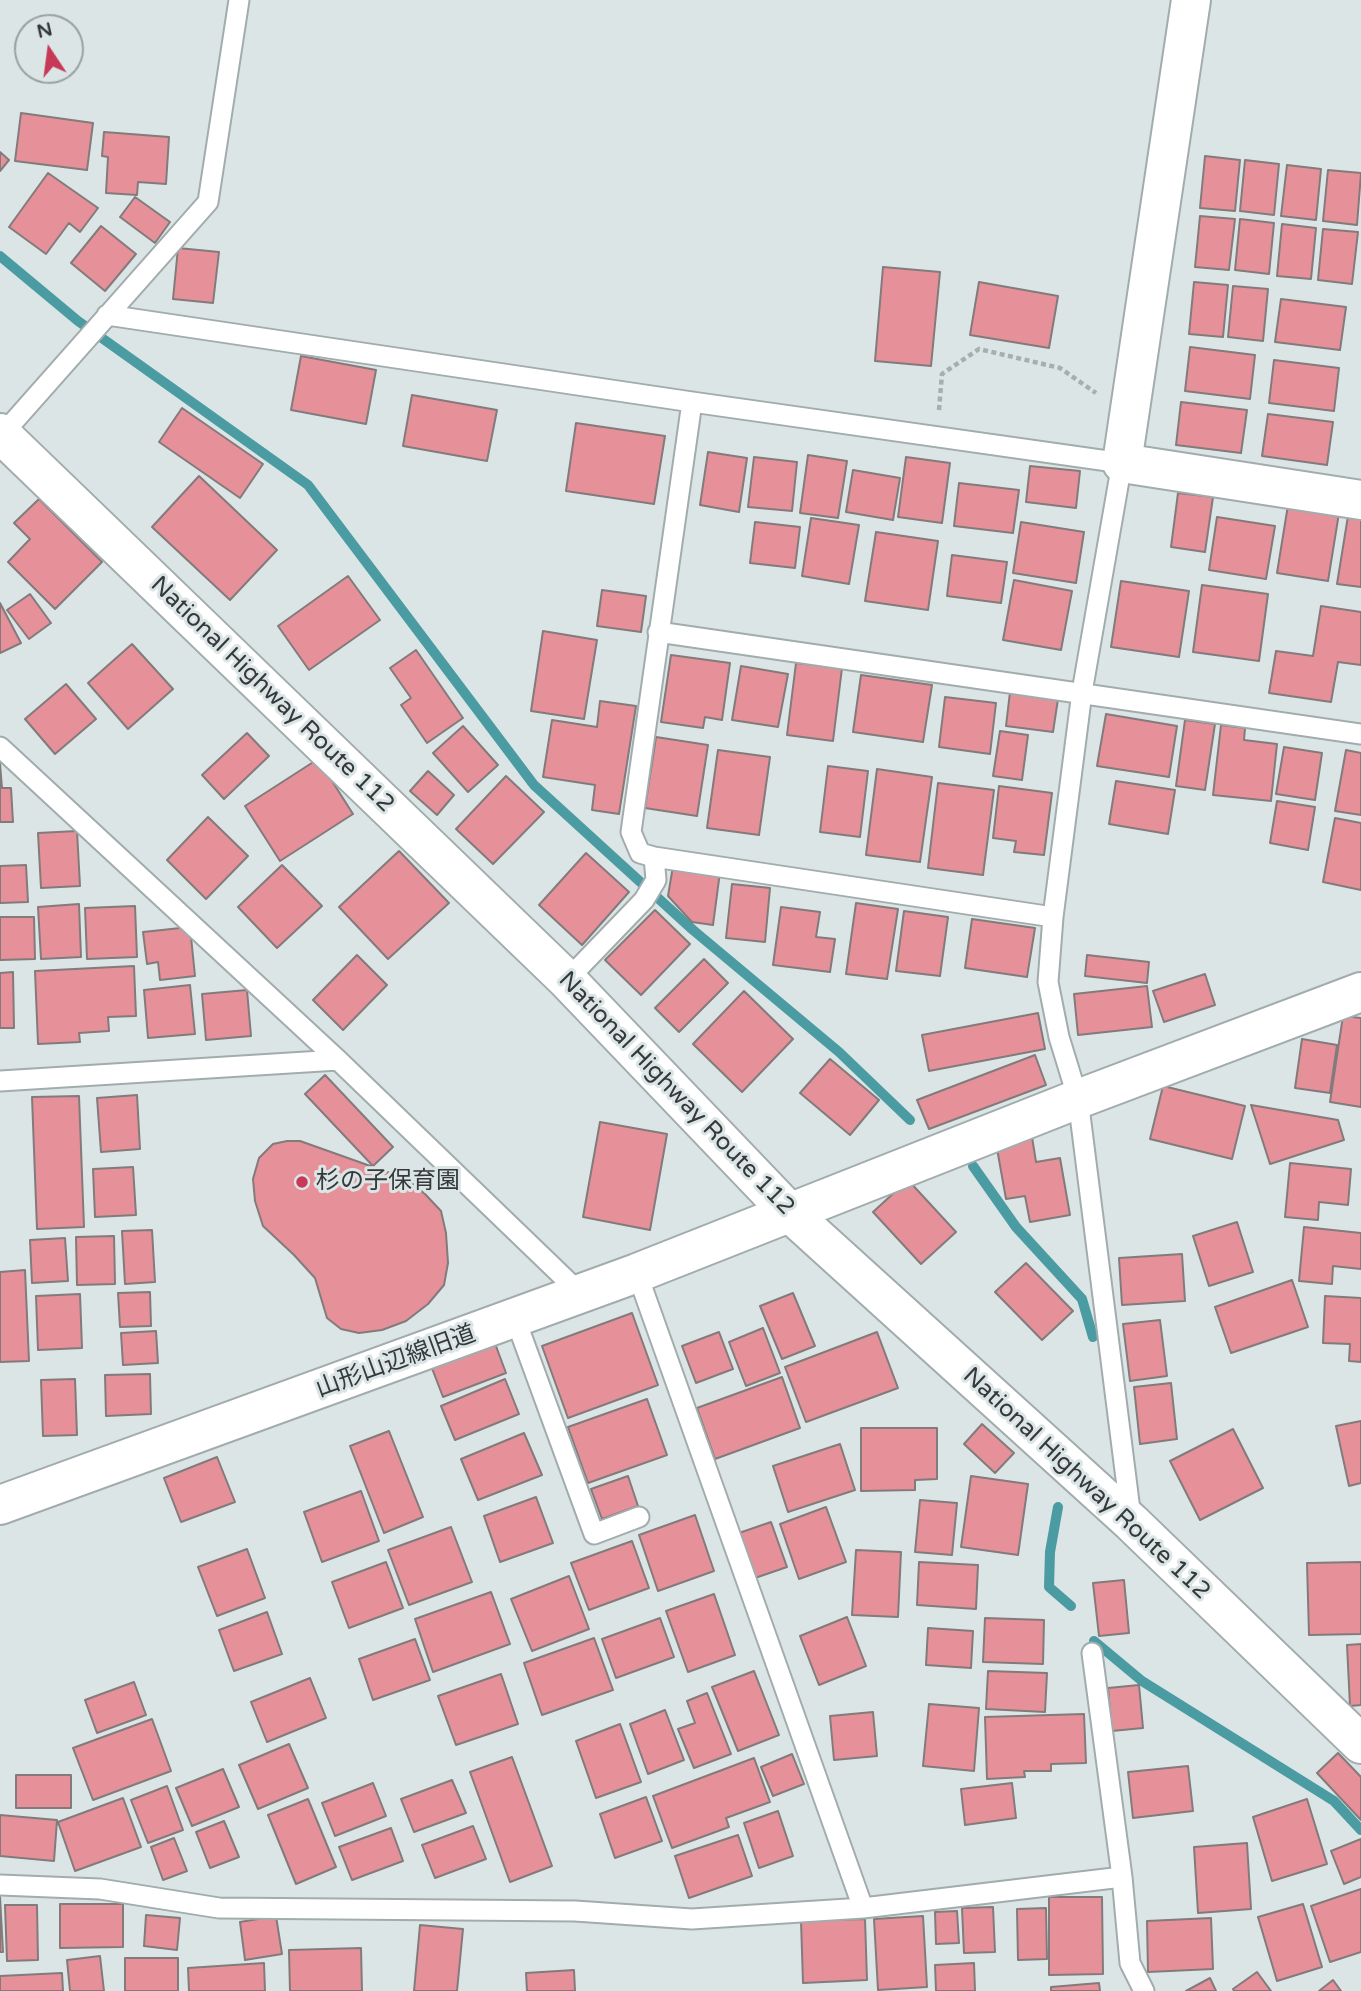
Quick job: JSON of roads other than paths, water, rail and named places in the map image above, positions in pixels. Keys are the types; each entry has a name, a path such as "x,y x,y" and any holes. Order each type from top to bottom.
{"main road":[{"path":"1191,0 1122,463 1361,500"},
{"name":"National Highway Route 112","path":"1,435 567,980 790,1213 1131,1522 1361,1744"},
{"name":"山形山辺線旧道","path":"0,1505 637,1273 1078,1099 1361,992"}],"lane":[{"path":"1,435 208,202 239,0"},
{"path":"104,319 1122,463 1082,692 1053,917 1048,982 1059,1037 1078,1099 1131,1522"},
{"path":"692,402 631,832 640,853 1053,917"},
{"path":"658,632 1361,734"},
{"path":"0,747 338,1060 581,1294"},
{"path":"567,980 643,900 656,880 654,857"},
{"path":"0,1081 338,1060"},
{"path":"637,1273 863,1908"},
{"path":"515,1318 594,1534 639,1517"},
{"path":"1092,1653 1122,1877 1130,1963 1143,1991"},
{"path":"0,1885 100,1889 219,1908 575,1911 692,1919 863,1908 1122,1877"}],"waterway":[{"path":"0,256 78,321 308,485 534,785 693,930 839,1052 910,1120"},
{"path":"973,1166 1016,1227 1082,1299 1093,1337"},
{"path":"1058,1507 1050,1552 1049,1587 1071,1606"},
{"path":"1094,1641 1142,1681 1334,1801 1361,1830"}],"place":[{"name":"杉の子保育園","path":"302,1182"}]}
